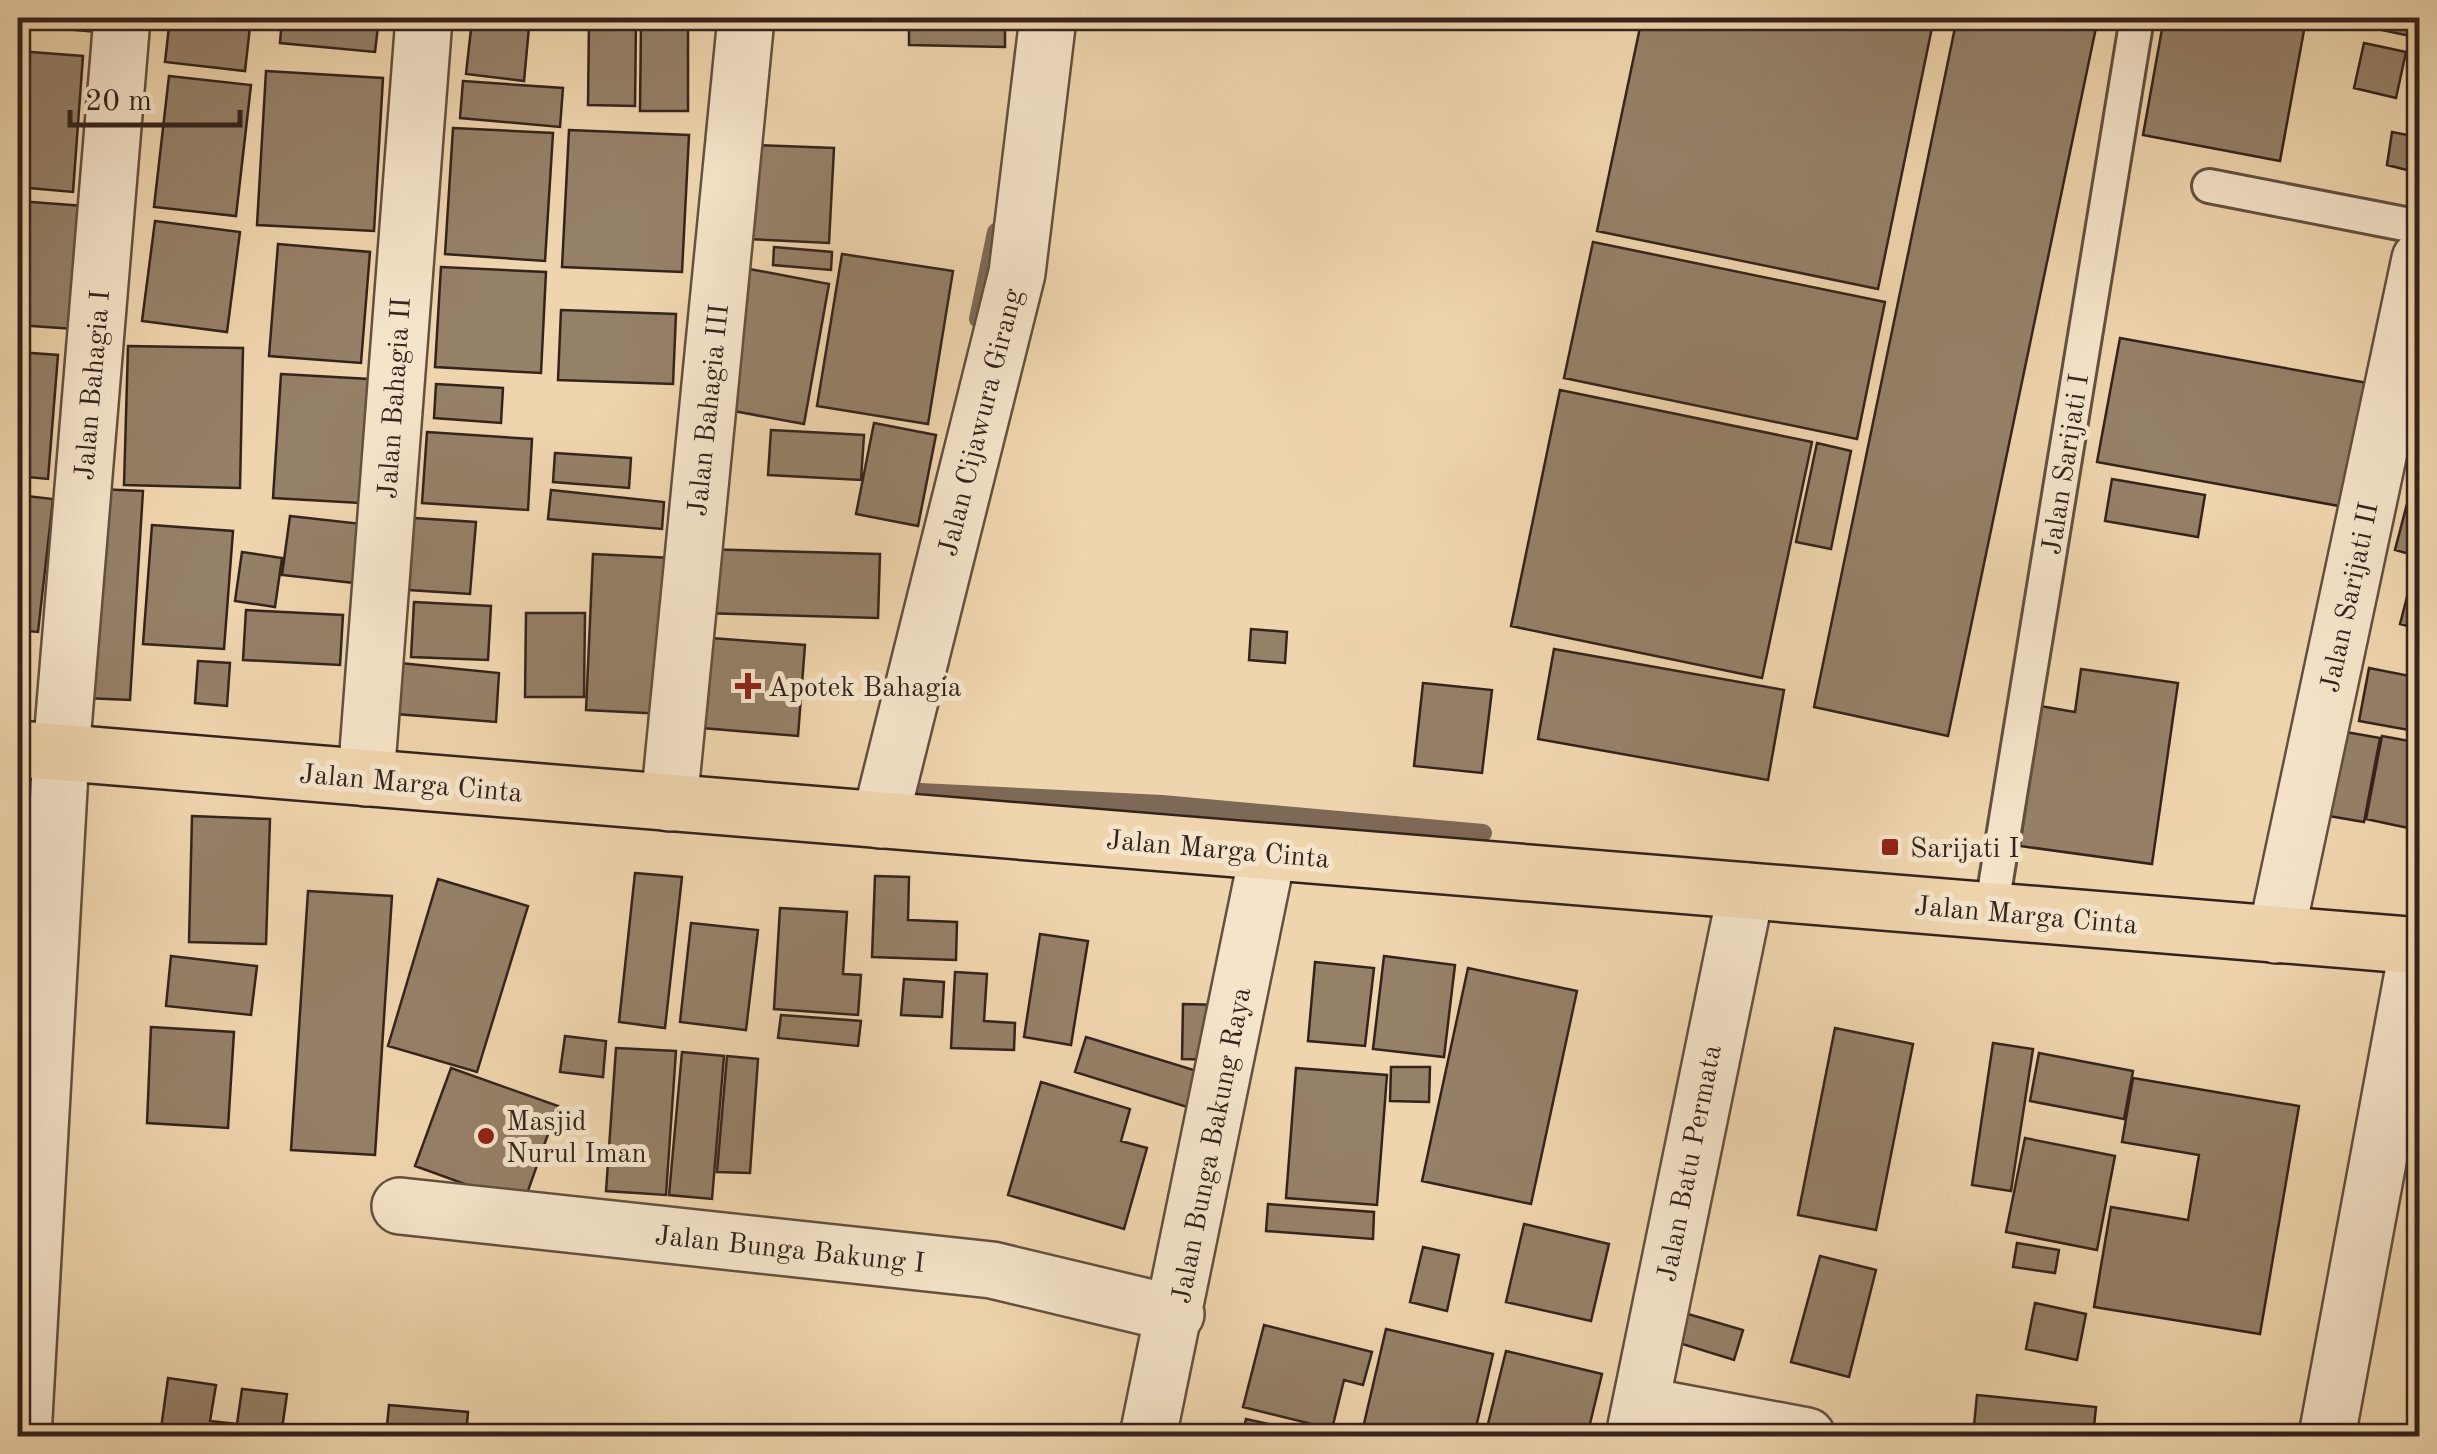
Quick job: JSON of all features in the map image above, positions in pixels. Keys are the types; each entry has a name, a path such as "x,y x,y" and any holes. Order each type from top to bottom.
{"main road":[{"name":"Jalan Marga Cinta","path":"39,751 2419,946"}],"street":[{"name":"Jalan Bahagia I","path":"23,1436 39,751 122,18"},
{"name":"Jalan Bahagia II","path":"366,778 424,18"},
{"name":"Jalan Bahagia III","path":"669,803 746,18"},
{"name":"Jalan Cijawura Girang","path":"880,820 1017,273 1048,18"},
{"name":"Jalan Sarijati II","path":"2276,935 2420,260"},
{"name":"Jalan Bunga Bakung Raya","path":"1148,1436 1268,852"},
{"name":"Jalan Batu Permata","path":"1638,1421 1746,891"},
{"path":"2327,1436 2419,946"},
{"name":"Jalan Bunga Bakung I","path":"400,1206 992,1270 1176,1314"},
{"path":"1638,1421 1807,1436"}],"lane":[{"name":"Jalan Sarijati I","path":"1991,911 2136,18"},
{"path":"2209,186 2420,227"}],"building":[{"path":"18,18 121,18 120,34 18,25"},
{"path":"170,18 251,18 245,71 165,62"},
{"path":"282,18 379,18 375,52 280,43"},
{"path":"909,18 1005,18 1005,47 909,45"},
{"path":"1642,18 1934,18 1878,289 1597,231"},
{"path":"1957,18 2098,18 1948,736 1814,707"},
{"path":"2164,18 2265,18 2305,25 2280,161 2143,135"},
{"path":"2324,18 2420,18 2420,38"},
{"path":"472,20 529,27 524,81 466,74"},
{"path":"589,21 636,21 635,106 588,105"},
{"path":"641,23 688,23 688,111 640,111"},
{"path":"2364,43 2406,52 2396,98 2354,88"},
{"path":"18,51 83,56 73,192 18,187"},
{"path":"266,71 383,78 374,231 257,225"},
{"path":"169,76 251,85 236,216 154,207"},
{"path":"463,81 563,88 560,127 460,118"},
{"path":"453,128 553,133 545,261 445,254"},
{"path":"569,130 689,135 682,272 562,267"},
{"path":"2392,132 2418,137 2411,171 2387,165"},
{"path":"753,145 834,148 829,243 748,239"},
{"path":"18,201 97,207 88,330 18,325"},
{"path":"155,221 240,232 227,332 142,321"},
{"path":"1593,242 1885,302 1857,439 1564,378"},
{"path":"278,244 370,252 361,363 269,356"},
{"path":"774,247 832,252 831,270 773,265"},
{"path":"842,254 953,271 928,424 817,406"},
{"path":"441,267 546,272 541,373 435,367"},
{"path":"739,267 829,284 804,424 712,407"},
{"path":"561,310 676,314 673,384 558,380"},
{"path":"2120,338 2373,384 2350,508 2097,462"},
{"path":"128,346 243,348 240,488 124,485"},
{"path":"18,352 58,355 48,479 18,476"},
{"path":"281,374 369,379 360,503 273,498"},
{"path":"436,384 503,388 501,423 434,418"},
{"path":"1560,390 1812,442 1762,678 1511,626"},
{"path":"874,423 936,435 918,526 856,514"},
{"path":"771,430 864,435 861,480 768,475"},
{"path":"427,432 532,439 528,510 422,503"},
{"path":"1817,443 1851,451 1831,549 1796,542"},
{"path":"555,453 631,458 629,488 553,482"},
{"path":"2112,479 2205,495 2198,537 2105,521"},
{"path":"98,489 143,491 130,700 86,698"},
{"path":"551,490 664,502 662,529 548,519"},
{"path":"18,495 53,499 38,632 18,630"},
{"path":"2409,496 2420,499 2420,557 2395,550"},
{"path":"290,516 362,524 355,583 282,575"},
{"path":"414,518 476,522 470,594 409,590"},
{"path":"152,525 233,531 224,649 143,644"},
{"path":"701,549 880,554 878,618 699,613"},
{"path":"242,552 282,558 275,607 235,601"},
{"path":"593,554 672,558 665,714 586,710"},
{"path":"2416,562 2420,563 2420,629 2400,624"},
{"path":"414,602 491,606 488,660 411,657"},
{"path":"246,610 343,615 340,665 243,660"},
{"path":"526,613 585,613 584,697 525,697"},
{"path":"1251,629 1287,632 1285,663 1249,660"},
{"name":"Apotek Bahagia","path":"698,637 805,645 798,736 691,727"},
{"path":"1554,649 1784,690 1768,780 1538,739"},
{"path":"198,661 230,663 227,706 195,703"},
{"path":"400,663 499,673 496,722 396,714"},
{"path":"2369,668 2420,678 2420,732 2359,721"},
{"path":"2081,669 2178,683 2152,864 2020,846 2040,706 2075,712"},
{"path":"1423,683 1492,690 1482,773 1414,766"},
{"path":"2340,731 2380,738 2364,822 2323,815"},
{"path":"2382,736 2420,743 2420,794 2413,829 2366,819"},
{"path":"192,816 270,819 266,944 189,942"},
{"path":"635,873 682,877 665,1028 619,1022"},
{"path":"875,876 909,877 908,920 957,922 956,960 872,957"},
{"path":"438,879 528,906 477,1072 388,1046"},
{"path":"308,891 392,896 375,1155 291,1150"},
{"path":"780,908 847,912 843,974 861,975 858,1015 774,1009"},
{"path":"691,923 758,930 746,1030 680,1022"},
{"path":"1040,934 1088,941 1071,1045 1024,1037"},
{"path":"171,956 257,966 251,1015 166,1006"},
{"path":"1384,956 1455,965 1444,1057 1373,1049"},
{"path":"1315,962 1374,968 1365,1046 1308,1041"},
{"path":"1468,968 1577,991 1531,1204 1422,1181"},
{"path":"955,972 987,974 984,1021 1015,1023 1014,1050 951,1048"},
{"path":"904,979 944,982 942,1017 901,1015"},
{"path":"1183,1004 1222,1005 1221,1060 1182,1059"},
{"path":"781,1015 861,1021 858,1046 778,1038"},
{"path":"151,1027 234,1032 228,1128 147,1123"},
{"path":"1835,1028 1913,1044 1876,1230 1798,1215"},
{"path":"565,1036 606,1041 603,1077 560,1072"},
{"path":"1086,1037 1197,1071 1187,1107 1075,1072"},
{"path":"1993,1043 2033,1049 2011,1191 1972,1185"},
{"path":"616,1048 676,1051 666,1195 606,1191"},
{"path":"682,1052 724,1056 712,1199 669,1195"},
{"path":"2039,1053 2133,1071 2124,1119 2030,1101"},
{"path":"727,1056 758,1059 750,1173 717,1172"},
{"path":"1391,1067 1430,1067 1429,1102 1390,1101"},
{"name":"Masjid Nurul Iman","path":"451,1068 558,1106 523,1205 415,1166"},
{"path":"1296,1068 1387,1075 1377,1205 1286,1198"},
{"path":"2133,1078 2299,1106 2260,1334 2094,1307 2111,1207 2188,1220 2199,1155 2122,1142"},
{"path":"1041,1082 1130,1109 1121,1141 1147,1148 1124,1229 1008,1195"},
{"path":"2025,1138 2115,1156 2097,1250 2006,1232"},
{"path":"1268,1204 1374,1212 1373,1239 1266,1231"},
{"path":"1524,1224 1609,1244 1591,1321 1506,1302"},
{"path":"2017,1243 2059,1250 2055,1273 2013,1267"},
{"path":"1423,1247 1459,1255 1447,1311 1410,1302"},
{"path":"1820,1256 1876,1270 1849,1377 1791,1362"},
{"path":"2035,1303 2086,1314 2077,1360 2026,1349"},
{"path":"1688,1314 1743,1330 1734,1360 1679,1343"},
{"path":"2420,1324 2420,1417 2412,1417"},
{"path":"1264,1325 1372,1352 1363,1385 1344,1380 1332,1429 1243,1407"},
{"path":"1386,1329 1493,1354 1474,1436 1398,1436 1363,1428"},
{"path":"1506,1351 1602,1374 1587,1436 1485,1436"},
{"path":"168,1378 216,1385 210,1421 237,1424 242,1389 287,1394 281,1436 160,1436"},
{"path":"1977,1395 2096,1407 2093,1436 1973,1436"},
{"path":"389,1405 468,1412 466,1436 386,1436"},
{"path":"1246,1419 1323,1436 1242,1436"}],"waterway":[{"path":"978,319 996,232"},
{"path":"920,792 1162,804 1483,833"}],"place":[{"name":"Apotek Bahagia","path":"748,686"},
{"name":"Sarijati I","path":"1890,847"},
{"name":"Masjid Nurul Iman","path":"486,1136"}]}
